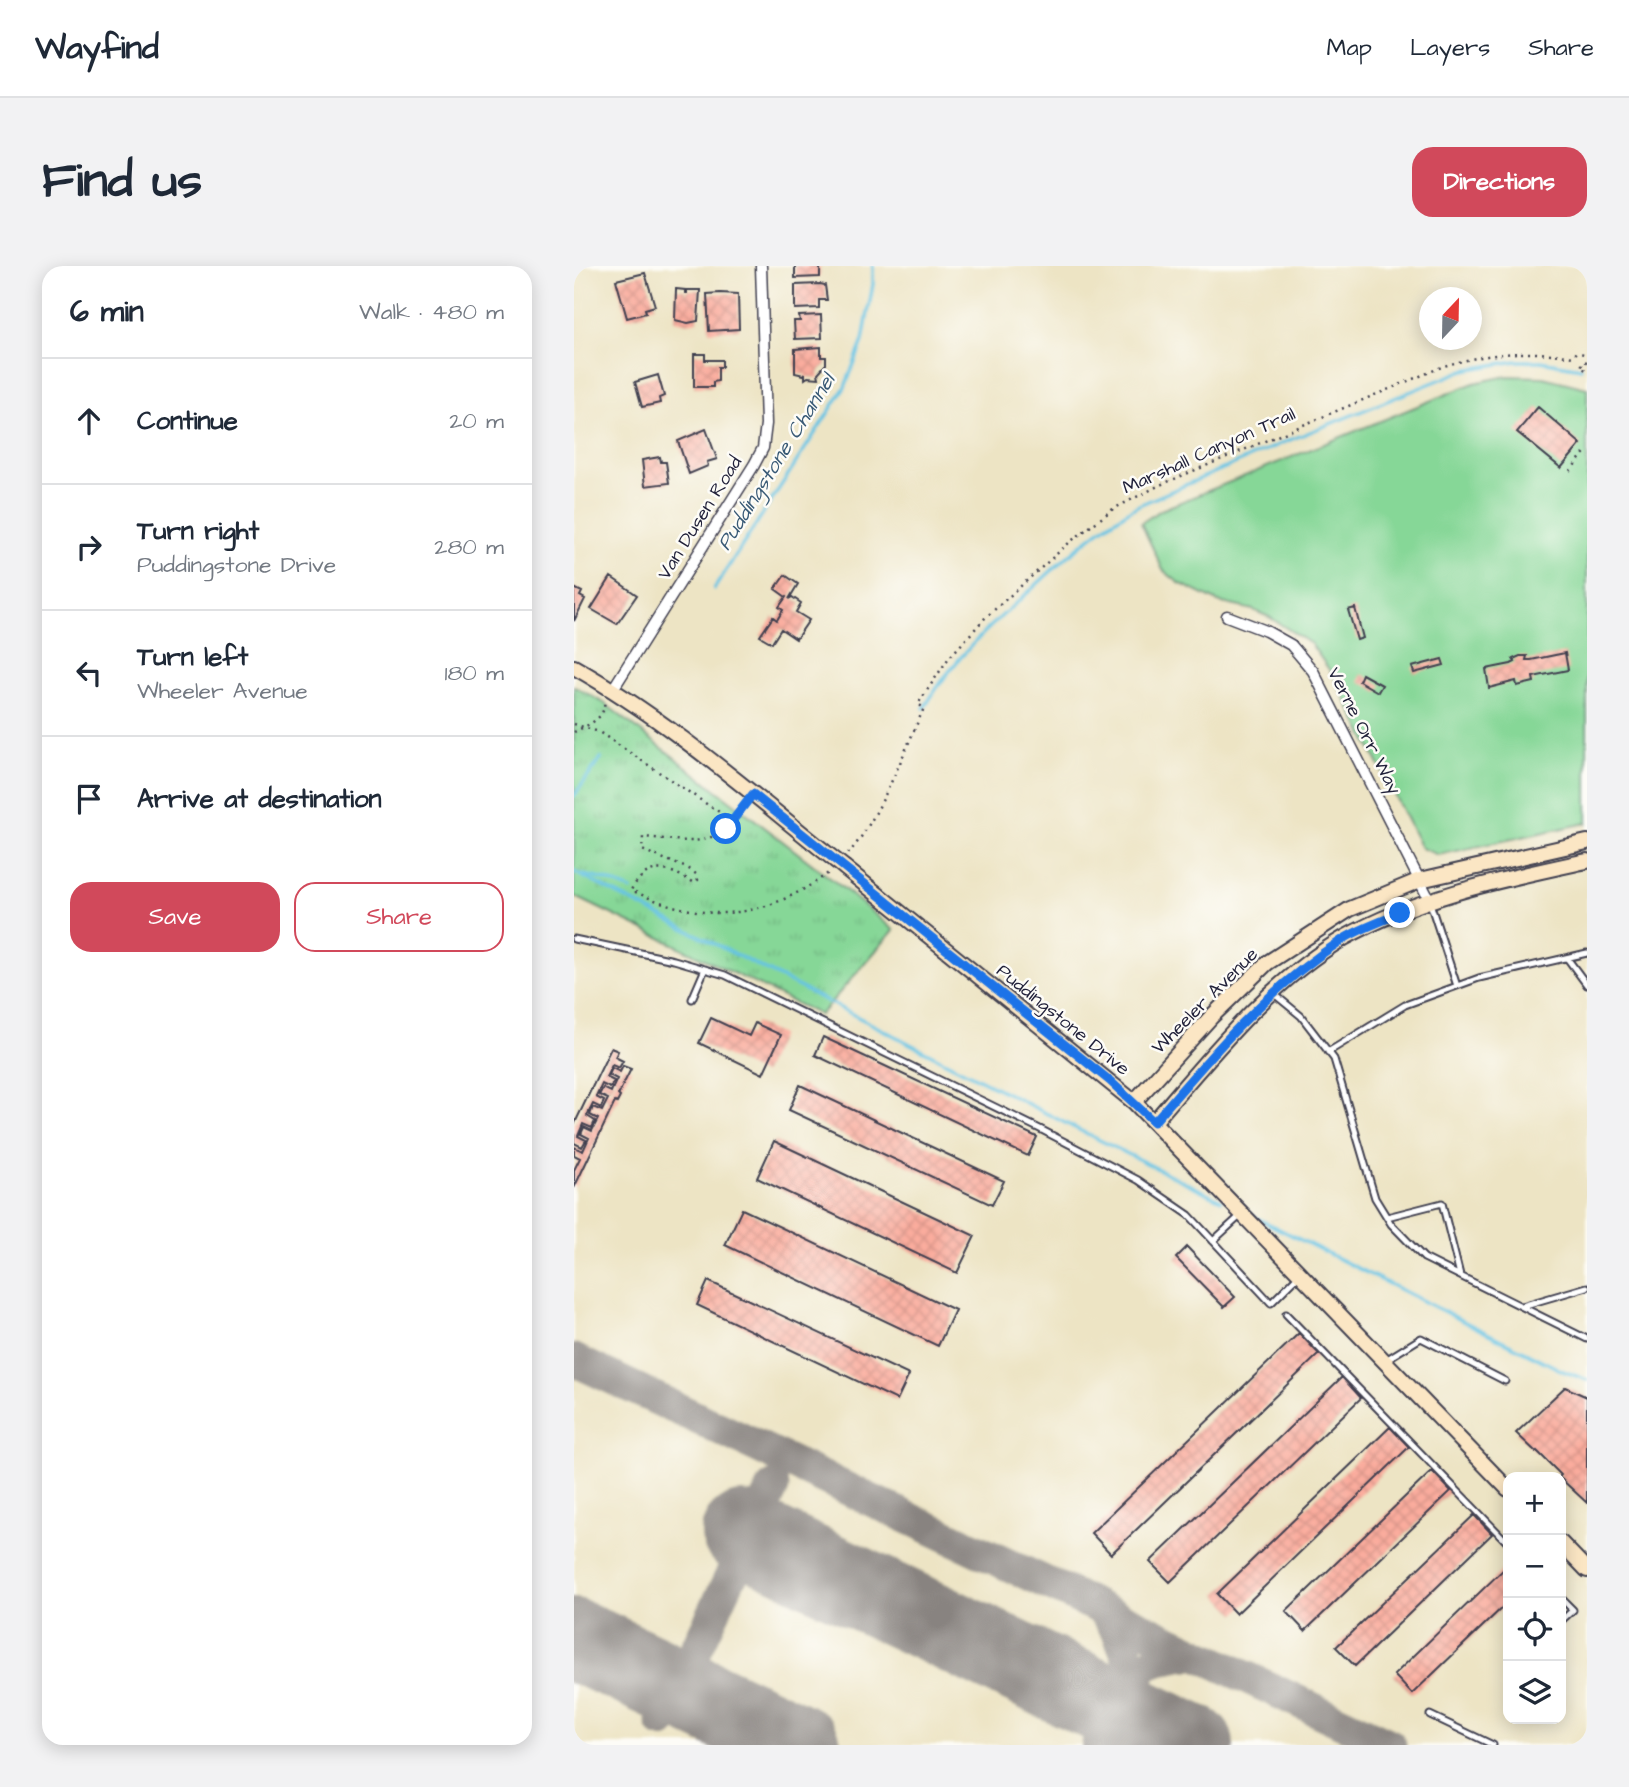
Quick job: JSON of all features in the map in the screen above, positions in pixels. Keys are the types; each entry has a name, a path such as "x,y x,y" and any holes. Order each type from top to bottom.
{"street":[{"name":"Van Dusen Road","path":"612,689 763,447 766,424 760,266"},
{"name":"Verne Orr Way","path":"1227,616 1266,631 1291,645 1313,671 1430,901"},
{"name":"Puddingstone Drive","path":"574,667 660,722 753,794 1134,1102 1503,1484"},
{"name":"Wheeler Avenue","path":"1134,1102 1211,1017 1267,963 1350,909 1420,880 1587,842"},
{"path":"1154,1122 1211,1054 1273,993 1344,939 1454,891 1587,861"},
{"path":"1566,1551 1587,1570"}],"lane":[{"path":"1430,901 1457,986"},
{"path":"574,939 725,975 1138,1180 1189,1215 1271,1303 1300,1274"},
{"path":"1328,1052 1405,1006 1457,986 1479,978 1587,953"},
{"path":"1567,958 1587,985"},
{"path":"692,999 705,969"},
{"path":"1273,993 1301,1016 1334,1059 1375,1198 1391,1224 1424,1258 1587,1339"},
{"path":"1387,1217 1442,1203 1460,1275"},
{"path":"1213,1241 1242,1214"},
{"path":"1522,1306 1587,1287"},
{"path":"1286,1314 1503,1538"},
{"path":"1384,1361 1421,1338 1505,1381"},
{"path":"1566,1603 1573,1610 1566,1616"},
{"path":"1430,1715 1493,1745"}],"path":[{"name":"Marshall Canyon Trail","path":"924,708 918,704 938,672 984,620 1070,542 1126,502 1160,485 1444,366 1507,352 1541,352 1573,357 1577,352 1587,355"},
{"path":"1587,362 1583,361 1581,368 1587,370"},
{"path":"1570,471 1587,450"},
{"path":"574,732 596,720 606,705 605,701 594,695"},
{"path":"574,724 599,732 733,820"},
{"path":"631,890 641,876 655,869 670,871 693,882 698,880 696,874 689,869 642,850 643,837 699,841 716,837 753,794"}],"green space":[{"path":"1507,376 1543,377 1587,388 1587,823 1438,855 1421,848 1335,678 1311,644 1269,617 1253,610 1218,602 1179,583 1163,570 1141,523 1161,510 1474,383"},
{"path":"574,686 604,703 894,930 820,1015 574,896"}],"building":[{"path":"795,266 820,266 820,277 795,278"},
{"path":"645,273 655,306 645,309 646,313 627,318 616,280"},
{"path":"795,285 825,285 827,300 819,300 819,308 795,309"},
{"path":"676,289 685,290 685,293 687,290 700,290 698,321 688,323 675,320"},
{"path":"707,294 738,294 739,329 709,331"},
{"path":"821,315 822,338 795,339 794,321 800,321 799,316"},
{"path":"821,347 821,357 826,357 826,364 818,373 819,378 805,379 805,373 795,373 795,349"},
{"path":"694,354 705,354 705,360 722,360 722,367 718,367 718,381 713,382 713,387 694,387"},
{"path":"658,375 664,396 659,398 660,403 642,407 635,382"},
{"path":"1538,407 1581,444 1561,468 1517,432"},
{"path":"706,429 717,459 689,474 678,441"},
{"path":"660,457 661,462 666,462 669,483 645,486 642,460"},
{"path":"785,575 798,584 789,599 792,597 801,603 796,612 809,620 796,639 781,629 772,643 760,636 773,617 777,620 783,610 779,607 786,597 775,589"},
{"path":"611,577 637,595 617,624 591,609"},
{"path":"574,588 582,592 580,596 585,599 574,621"},
{"path":"1355,608 1363,638 1357,640 1348,610"},
{"path":"1565,653 1568,670 1533,677 1534,682 1517,686 1516,681 1489,688 1486,669 1511,664 1515,662 1513,659 1520,656 1527,656 1526,660 1531,660"},
{"path":"1442,659 1444,665 1414,673 1412,667"},
{"path":"1362,674 1382,685 1378,692 1359,681"},
{"path":"711,1018 749,1036 755,1023 781,1035 763,1074 699,1043"},
{"path":"823,1037 1037,1137 1028,1156 815,1055"},
{"path":"611,1048 618,1051 615,1057 623,1061 619,1068 612,1065 606,1077 614,1081 610,1088 602,1084 596,1097 604,1101 601,1108 593,1104 587,1116 595,1121 592,1128 583,1124 578,1136 586,1140 582,1147 574,1143 574,1125"},
{"path":"623,1066 631,1069 618,1095 620,1097 617,1103 615,1102 574,1188 574,1170 580,1158 574,1155 574,1147 583,1151 589,1138 581,1134 584,1127 592,1131 598,1119 590,1115 593,1107 602,1111 608,1099 599,1095 603,1088 611,1092 617,1079 609,1075 612,1068 620,1072"},
{"path":"800,1085 1004,1181 992,1205 789,1110"},
{"path":"774,1141 975,1236 957,1273 757,1178"},
{"path":"742,1209 955,1310 938,1346 725,1245"},
{"path":"1187,1247 1235,1297 1224,1307 1176,1258"},
{"path":"708,1281 909,1375 897,1400 697,1305"},
{"path":"1299,1333 1319,1354 1111,1554 1091,1533"},
{"path":"1342,1377 1361,1398 1170,1582 1150,1562"},
{"path":"1565,1387 1587,1397 1587,1503 1566,1484 1566,1472 1558,1472 1516,1433"},
{"path":"1390,1427 1409,1447 1236,1614 1217,1594"},
{"path":"1432,1471 1451,1491 1305,1631 1286,1611"},
{"path":"1474,1515 1492,1534 1355,1666 1336,1647"},
{"path":"1503,1570 1503,1607 1412,1694 1394,1675"}],"waterway":[{"name":"Puddingstone Channel","path":"714,589 845,387 863,341 873,284 873,266"},
{"path":"924,708 948,673 987,630 1083,543 1139,505 1290,440 1464,370 1516,361 1541,361 1581,368"},
{"name":"Puddingstone Channel","path":"574,796 601,758"},
{"path":"574,872 1221,1200"},
{"path":"583,875 631,890"},
{"path":"1253,1216 1563,1371 1587,1380"}],"taxiway":[{"path":"574,1360 1390,1745"},
{"path":"696,1650 773,1487"},
{"path":"1104,1611 1118,1632 1153,1720 1163,1731"},
{"path":"713,1704 703,1692 695,1673 696,1650 687,1661 675,1668 647,1673 661,1702 662,1722 686,1708 714,1705"},
{"path":"1067,1686 1100,1683 1163,1659 1196,1654"},
{"path":"1075,1689 1096,1714 1100,1727 1098,1744 1107,1735 1123,1727 1140,1727 1169,1734"}],"runway":[{"path":"742,1533 1193,1745"},
{"path":"574,1639 800,1745"}],"railway":[{"path":"1582,266 1587,270"}],"route":[{"path":"726,829 753,794 1110,1081 1154,1122 1211,1054 1288,979 1344,939 1400,913"}]}
